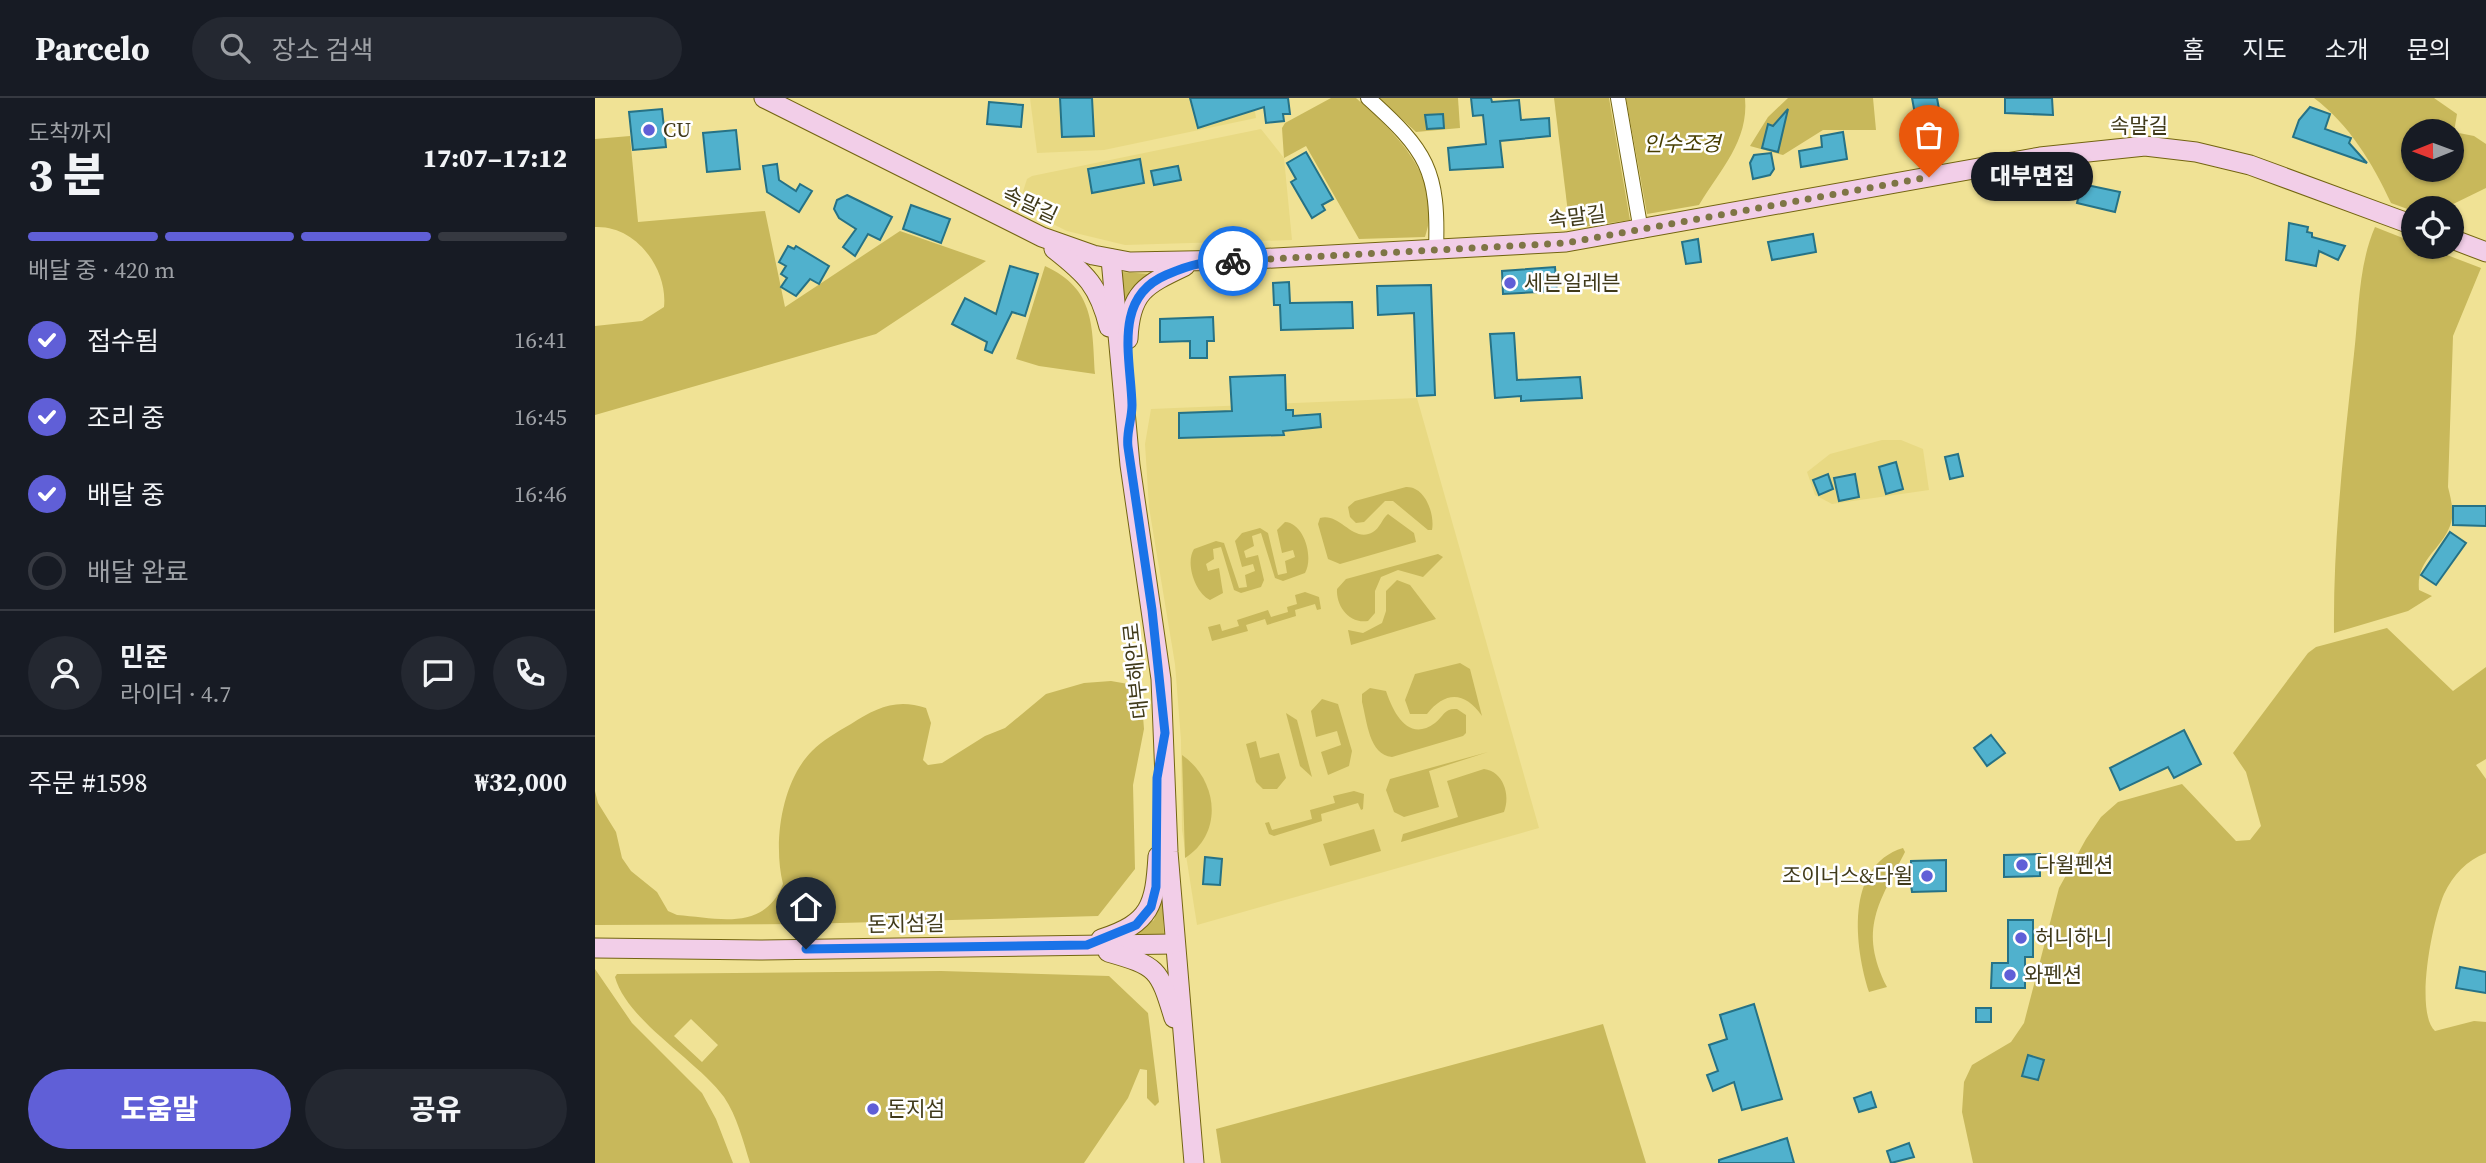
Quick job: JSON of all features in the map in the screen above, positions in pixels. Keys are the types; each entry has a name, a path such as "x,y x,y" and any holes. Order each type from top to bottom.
{"street":[{"name":"속말길","path":"764,98 1042,237 1111,259 1193,262 1566,243 2040,157 2145,146 2196,152 2250,165 2401,221"},
{"path":"1368,98 1405,132 1432,175 1436,194 1436,250"},
{"path":"1618,98 1641,231"},
{"path":"1042,237 1081,269 1100,297 1110,336 1120,448 1129,465"},
{"path":"2464,244 2486,252"},
{"name":"대부해안로","path":"1111,259 1129,465 1152,610 1165,733 1166,821 1194,1163"},
{"path":"1126,430 1132,407 1128,340 1131,309 1137,297 1151,283 1193,262"},
{"path":"1087,945 1136,925 1146,915 1154,898 1159,853 1157,778 1165,733"},
{"name":"돈지섬길","path":"595,948 760,950 1175,944"},
{"path":"1087,945 1141,961 1155,971 1163,984 1185,1056"}],"shaded area":[{"path":"1030,98 1253,98 1256,118 1104,150 1037,153"},
{"path":"1261,129 1284,158 1292,240 1125,245 1067,231 1018,207 1027,179 1032,176"},
{"path":"1417,398 1539,828 1197,925 1182,830 1181,740 1175,664 1149,507 1145,444 1151,409"},
{"path":"1882,440 1901,440 1923,449 1929,490 1832,504 1815,495 1807,472 1830,454"}],"green space":[{"path":"1331,98 1356,98 1386,126 1413,158 1428,196 1430,216 1425,237 1359,239 1306,146 1284,158 1282,128 1285,123"},
{"path":"1379,98 1458,98 1460,128 1416,132"},
{"path":"1554,98 1609,98 1630,220 1570,229"},
{"name":"인수조경","path":"1626,98 1745,98 1745,114 1738,142 1699,205 1647,214"},
{"path":"1788,98 1873,98 1876,130 1823,130 1783,155 1750,146 1768,117"},
{"path":"2314,98 2434,98 2457,114 2456,119 2401,119 2401,182 2464,182 2464,134 2474,136 2486,144 2486,188 2464,199 2464,196 2401,196 2401,207 2391,203 2359,146 2338,120"},
{"path":"630,136 638,222 765,211 785,307 900,231 986,261 876,334 595,415 595,326 642,321 664,307 661,278 646,252 624,233 595,227 595,139"},
{"path":"2375,227 2401,237 2401,259 2457,259 2481,268 2453,336 2448,487 2452,517 2446,535 2425,563 2419,580 2419,590 2432,596 2408,611 2334,633 2340,493 2360,289 2369,242"},
{"path":"1045,266 1061,275 1082,297 1091,324 1095,374 1039,366 1016,359"},
{"path":"1122,272 1150,274 1130,290 1125,308"},
{"path":"1406,487 1419,491 1427,502 1432,516 1432,530 1428,530 1393,501 1385,501 1364,522 1356,523 1350,517 1348,507 1355,501"},
{"path":"1388,514 1414,533 1416,542 1340,564 1328,559 1318,524 1320,518 1334,519 1359,534 1366,535 1373,532"},
{"path":"1285,522 1292,524 1302,534 1308,550 1305,573 1283,581 1275,578 1261,533 1252,536 1254,546 1244,551 1246,558 1258,555 1264,580 1261,587 1241,593 1234,590 1221,547 1213,549 1214,559 1206,564 1208,571 1219,568 1223,593 1210,600 1200,591 1191,569 1194,549 1216,541 1224,543 1239,588 1247,587 1245,575 1255,571 1253,564 1242,567 1235,541 1242,533 1260,528 1268,533 1278,575 1287,573 1285,561 1295,557 1293,550 1282,553 1277,530"},
{"path":"1438,554 1443,557 1423,577 1398,570 1381,577 1375,591 1375,613 1368,621 1355,620 1341,607 1337,589 1346,579"},
{"path":"1397,580 1410,585 1436,619 1351,645 1348,630 1363,633 1382,623 1386,611 1386,591"},
{"path":"1305,592 1319,597 1321,609 1317,610 1315,604 1295,610 1296,616 1267,625 1265,619 1246,625 1248,631 1212,641 1208,627 1220,624 1222,631 1239,626 1237,620 1268,610 1271,617 1288,612 1287,607 1297,604 1295,595"},
{"path":"2387,628 2453,691 2486,667 2486,759 2476,765 2486,779 2486,853 2461,869 2444,894 2427,964 2426,1005 2435,1031 2474,1021 2486,1022 2486,1163 1973,1163 1962,1112 1964,1082 1972,1065 2011,1042 2024,1023 2059,888 2101,817 2118,802 2182,784 2236,841 2250,840 2261,826 2246,772 2233,753 2308,653 2316,647"},
{"path":"1460,663 1470,669 1482,716 1469,702 1455,697 1441,701 1427,714 1410,714 1405,700 1415,674"},
{"path":"1111,681 1134,685 1141,691 1144,729 1133,785 1135,869 1098,916 802,924 595,925 595,791 598,803 616,832 622,858 631,871 657,892 668,911 677,915 738,919 764,910 775,899 783,884 779,851 782,814 787,796 801,764 816,747 835,733 887,706 905,704 926,708 931,723 923,760 928,765 942,763 985,736 1005,728 1046,694 1084,683"},
{"path":"1370,688 1386,691 1397,716 1409,727 1425,728 1435,723 1447,711 1457,709 1466,715 1466,733 1392,757 1384,755 1370,736 1362,702 1362,694"},
{"path":"1322,699 1338,704 1352,751 1349,766 1328,775 1321,752 1341,745 1337,731 1316,737 1311,711"},
{"path":"1286,713 1297,720 1312,777 1300,766"},
{"path":"1256,741 1260,758 1279,753 1286,778 1277,789 1263,789 1256,782 1246,744"},
{"path":"1488,752 1429,771 1439,807 1404,817 1394,812 1386,790 1390,779"},
{"path":"1182,755 1203,778 1212,806 1206,835 1198,847 1185,858"},
{"path":"1484,769 1496,774 1504,785 1507,798 1504,812 1401,842 1403,834 1458,817 1447,781"},
{"path":"1354,791 1364,794 1363,809 1361,810 1358,803 1321,814 1322,821 1274,836 1269,834 1265,823 1269,822 1272,830 1312,819 1310,810 1335,803 1333,796"},
{"path":"1374,829 1381,851 1330,866 1323,844"},
{"path":"1903,848 1905,852 1880,902 1873,932 1878,967 1887,987 1869,992 1858,932 1863,890 1871,872 1884,858"},
{"path":"1162,892 1164,935 1132,936 1154,920"},
{"path":"595,969 632,1023 702,1093 716,1119 733,1163 595,1163"},
{"path":"941,971 1109,976 1148,1013 1159,1102 1155,1106 1147,1098 1147,1070 1140,1069 1128,1098 1084,1163 750,1163 729,1104 712,1083 633,1009 622,993 615,977 617,974","holes":["691,1019 718,1045 702,1062 674,1036"]},
{"path":"1603,1024 1646,1163 1221,1163 1216,1129"}],"building":[{"path":"1060,98 1092,98 1094,136 1062,137"},
{"path":"1190,98 1288,98 1290,114 1283,114 1284,121 1266,123 1264,107 1198,128"},
{"path":"1471,98 1491,98 1492,102 1519,100 1521,120 1549,118 1550,136 1500,141 1503,167 1450,170 1448,148 1486,144 1483,115 1473,116"},
{"path":"1912,98 1937,98 1944,137 1920,141"},
{"path":"2005,98 2052,98 2053,115 2005,113"},
{"path":"989,102 1023,105 1021,127 987,124"},
{"path":"2310,107 2330,114 2325,129 2351,138 2349,143 2367,163 2293,137 2299,120"},
{"path":"662,109 666,147 633,150 629,112"},
{"path":"1788,109 1778,152 1762,148 1768,124 1773,126"},
{"path":"1443,114 1444,128 1427,129 1425,115"},
{"path":"736,130 740,169 707,172 703,133"},
{"path":"1843,132 1847,159 1801,167 1799,151 1822,147 1821,136"},
{"path":"1306,152 1333,199 1322,205 1325,210 1312,218 1291,182 1296,179 1287,163"},
{"path":"1771,153 1774,169 1770,175 1753,179 1750,163 1754,155"},
{"path":"1140,159 1144,183 1092,193 1088,169"},
{"path":"777,164 779,180 796,191 800,184 812,191 799,212 767,192 763,166"},
{"path":"1178,166 1181,180 1154,185 1151,171"},
{"path":"2082,184 2120,192 2115,212 2077,203"},
{"path":"847,195 892,217 880,240 868,234 855,256 843,247 856,229 839,218 834,209 837,200"},
{"path":"911,205 950,219 941,243 903,229"},
{"path":"2289,223 2308,227 2307,232 2312,233 2312,237 2345,246 2338,260 2319,251 2316,266 2286,260"},
{"path":"1813,234 1816,252 1772,260 1768,242"},
{"path":"1698,239 1701,262 1686,264 1682,242"},
{"path":"788,246 794,249 796,246 829,266 819,284 810,279 796,296 781,287 787,278 781,274 786,266 779,262"},
{"path":"1010,266 1038,274 1025,316 1012,312 992,353 985,350 987,342 952,324 965,298 996,314"},
{"path":"1555,267 1557,291 1503,294 1502,271"},
{"path":"1289,282 1290,303 1352,302 1353,328 1281,330 1280,305 1274,305 1273,283"},
{"path":"1431,285 1435,395 1417,396 1414,313 1378,315 1377,286"},
{"path":"1213,317 1214,341 1207,341 1207,358 1190,358 1190,341 1160,342 1160,319"},
{"path":"1514,333 1517,380 1580,377 1582,398 1521,401 1521,396 1495,398 1490,334"},
{"path":"1285,375 1286,410 1293,410 1293,416 1320,414 1321,427 1283,431 1284,435 1179,438 1179,413 1232,411 1230,377"},
{"path":"1958,454 1963,476 1950,479 1945,457"},
{"path":"1896,462 1903,489 1886,494 1879,467"},
{"path":"1828,474 1833,489 1819,495 1813,480"},
{"path":"1855,474 1859,497 1839,501 1834,478"},
{"path":"2453,506 2486,506 2486,526 2453,525"},
{"path":"2450,532 2466,543 2436,585 2421,575"},
{"path":"2184,730 2201,764 2174,778 2168,767 2120,790 2110,768"},
{"path":"1991,735 2005,753 1987,766 1974,748"},
{"path":"2040,854 2040,876 2004,877 2004,855"},
{"path":"1205,857 1222,859 1220,885 1203,884"},
{"path":"1946,860 1946,891 1912,892 1911,885 1902,885 1902,869 1911,869 1911,861"},
{"path":"2008,920 2033,920 2033,957 2025,957 2025,988 1991,988 1992,963 2008,963"},
{"path":"2460,967 2486,972 2486,993 2456,988"},
{"path":"1754,1004 1782,1099 1742,1110 1734,1082 1713,1091 1707,1075 1718,1071 1709,1045 1727,1039 1720,1015"},
{"path":"1976,1008 1991,1008 1991,1022 1976,1022"},
{"path":"2028,1055 2044,1060 2038,1080 2022,1076"},
{"path":"1871,1092 1876,1107 1859,1112 1854,1098"},
{"path":"1787,1138 1794,1163 1719,1163 1719,1160"},
{"path":"1909,1143 1914,1157 1891,1163 1887,1151"}],"way so far":[{"path":"1233,261 1566,243 1929,177"}],"place":[{"name":"CU","path":"649,130"},
{"name":"대부면집","path":"1929,177"},
{"name":"세븐일레븐","path":"1510,283"},
{"name":"다윌펜션","path":"2022,865"},
{"name":"조이너스&다윌","path":"1927,876"},
{"name":"허니하니","path":"2021,938"},
{"name":"와펜션","path":"2010,975"},
{"name":"돈지섬","path":"873,1109"}],"route":[{"path":"806,949 1087,945 1136,925 1151,907 1159,853 1157,778 1165,733 1161,679 1126,430 1132,407 1128,326 1134,301 1143,288 1160,277 1193,262 1233,261"}]}
